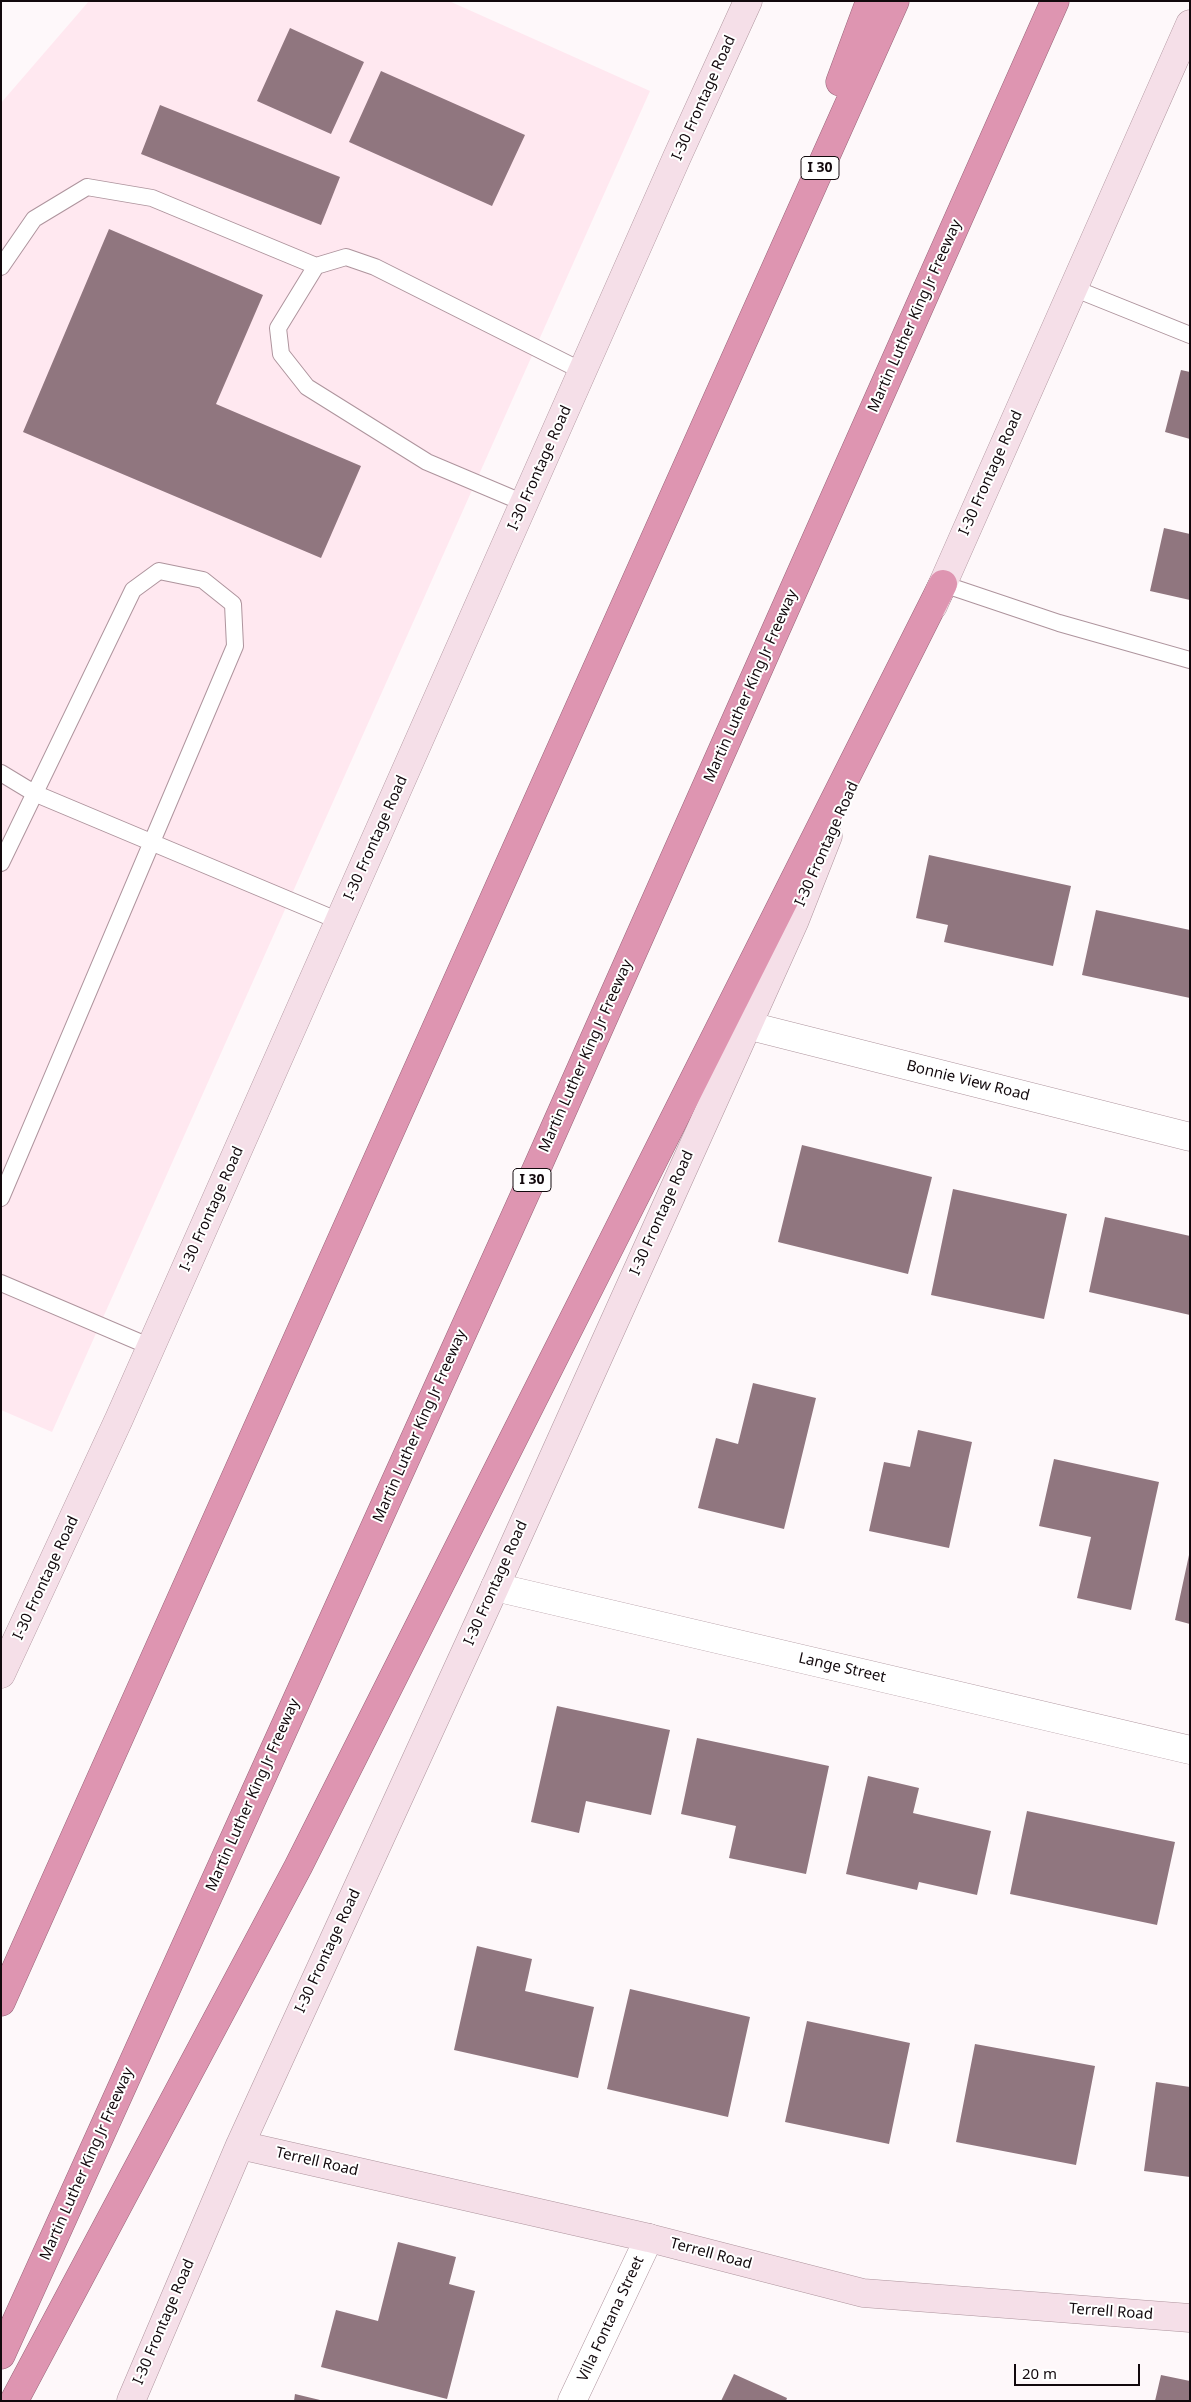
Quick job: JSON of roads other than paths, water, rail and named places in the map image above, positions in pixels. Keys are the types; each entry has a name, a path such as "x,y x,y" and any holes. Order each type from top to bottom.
{"highway":[{"path":"746,334 870,1"},
{"name":"I 30","path":"1,2002 895,1"},
{"name":"Martin Luther King Jr Freeway","path":"1,2355 540,1161 1055,1"},
{"path":"14,2401 298,1867 943,584"}],"main road":[{"name":"I-30 Frontage Road","path":"1,1674 8,1641 151,1347 582,371 748,1"},
{"name":"I-30 Frontage Road","path":"130,2401 240,2145 494,1587 794,920 833,825 868,754 1190,24"},
{"name":"Terrell Road","path":"240,2145 649,2238 863,2293 1190,2318"}],"street":[{"name":"Bonnie View Road","path":"746,1025 1190,1137"},
{"name":"Lange Street","path":"494,1587 1190,1750"},
{"name":"Villa Fontana Street","path":"572,2401 649,2238"}],"lane":[{"path":"1,267 34,219 87,187 152,198 316,266 346,257 375,267 582,371"},
{"path":"316,266 278,328 281,354 307,387 427,462 524,504"},
{"path":"1073,288 1190,335"},
{"path":"1,863 133,590 159,571 202,580 233,604 235,646 1,1198"},
{"path":"943,584 1058,623 1190,660"},
{"path":"1,773 34,793 339,921"},
{"path":"1,1283 151,1347"}]}
